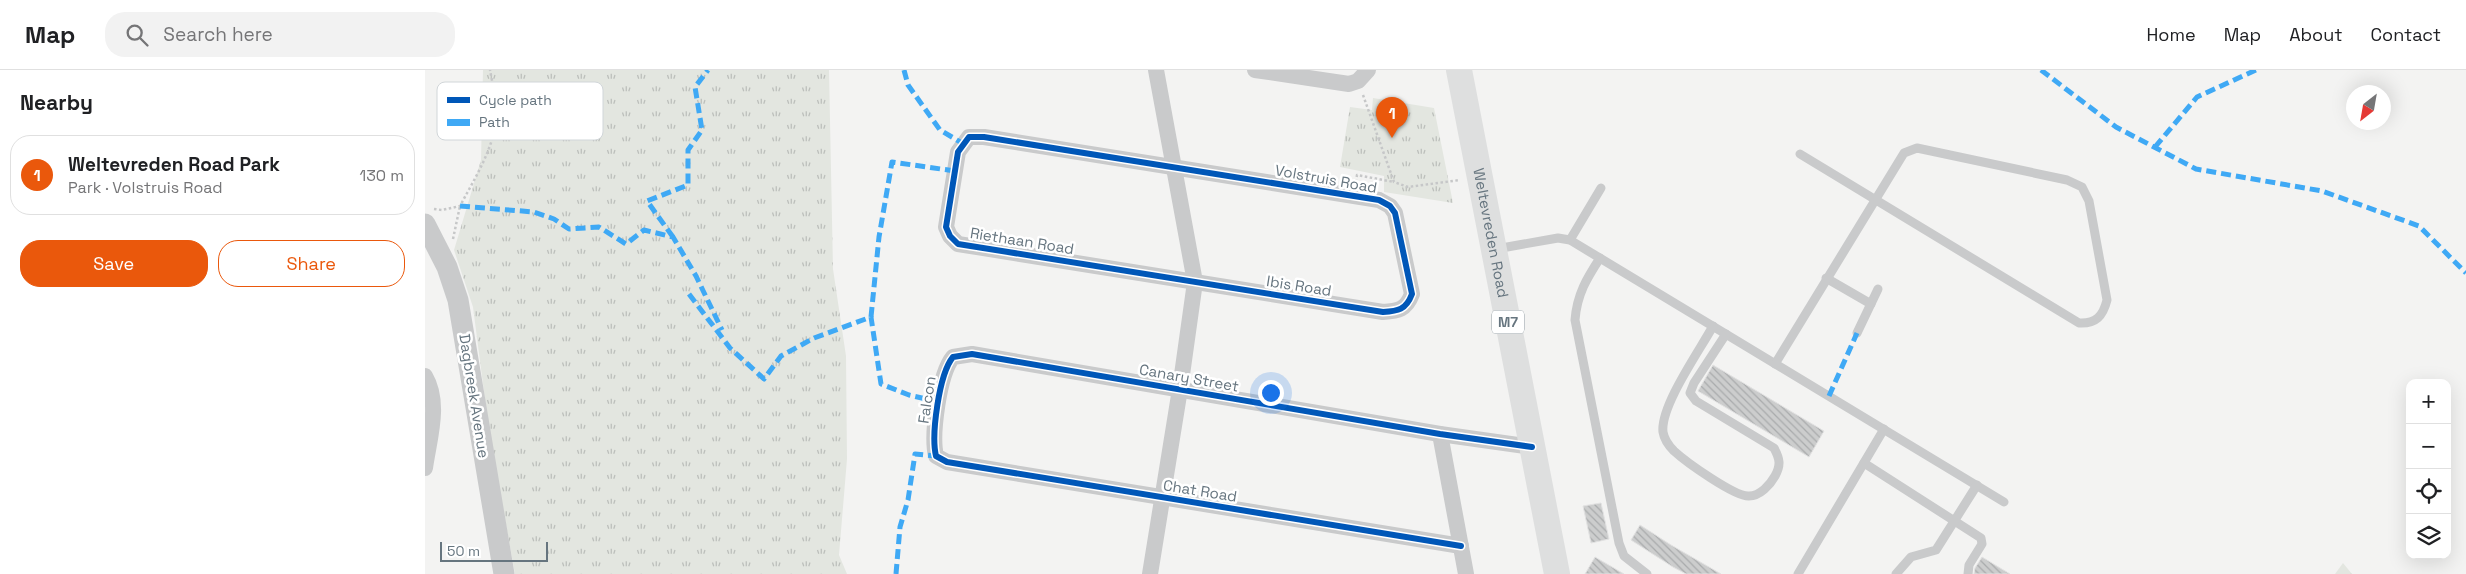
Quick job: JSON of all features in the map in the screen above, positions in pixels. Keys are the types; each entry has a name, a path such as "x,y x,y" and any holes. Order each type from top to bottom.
{"main road":[{"name":"Weltevreden Road","path":"1459,70 1557,574"}],"street":[{"path":"1150,574 1181,389 1195,282 1156,70"},
{"path":"1255,70 1349,84 1358,82 1367,70"},
{"name":"Riethaan Road","path":"1175,167 984,137 969,137 958,152 946,227 950,236 958,244 1195,282"},
{"name":"Volstruis Road","path":"1175,167 1385,203 1395,213 1411,294 1409,303 1399,311"},
{"name":"Dagbreek Avenue","path":"427,216 458,300 504,574"},
{"name":"Ibis Road","path":"1195,282 1383,312 1399,311"},
{"name":"Canary Street","path":"960,354 972,354 1440,434 1532,447"},
{"name":"Falcon","path":"936,456 933,443 943,375 948,363 953,357 960,354"},
{"path":"425,376 431,389 433,402 425,468"},
{"path":"1440,434 1466,574"},
{"name":"Chat Road","path":"936,456 947,462 1461,546"}],"lane":[{"path":"1775,364 1826,278 1875,199 1904,153 1917,148 2067,180 2082,187 2089,201 2107,300 2104,311 2098,319 2089,323 2079,322 1875,199 1800,154"},
{"path":"1570,240 1601,188"},
{"path":"1494,250 1558,238 1570,240 2004,502"},
{"path":"1600,258 1584,283 1577,301 1575,320 1619,543 1624,556 1633,566 1647,574"},
{"path":"1826,278 1871,304"},
{"path":"1857,333 1878,289"},
{"path":"1713,326 1669,402 1663,420 1663,433 1669,444 1681,457 1737,494 1748,496 1758,494 1771,482 1779,467 1778,455 1774,448 1697,401 1690,393 1694,383 1726,334"},
{"path":"1798,574 1884,429"},
{"path":"1864,463 1981,538 1983,542 1969,565 1968,574"},
{"path":"1896,574 1911,557 1936,550 1977,485"}],"path":[{"path":"1361,91 1394,182"},
{"path":"453,240 460,206 483,163 492,140"},
{"path":"1355,189 1357,175 1394,182 1408,187 1461,180"},
{"path":"427,216 460,206"}],"green space":[{"path":"483,70 829,70 833,269 846,356 847,459 839,555 847,574 515,574 490,438 473,307 454,250 481,160 481,140 603,140 603,82 483,82"},
{"path":"1373,98 1434,108 1453,203 1384,192 1384,176 1340,167 1350,107 1372,110"},
{"path":"2343,563 2352,574 2335,574"}],"building":[{"path":"1713,365 1824,431 1809,457 1698,391"},
{"path":"1601,503 1609,539 1591,543 1583,506"},
{"path":"1640,525 1721,574 1686,574 1673,567 1631,540"},
{"path":"1595,557 1624,574 1585,574"},
{"path":"1982,557 2010,574 1974,574 1975,568"}],"marked path":[{"path":"673,237 647,201 688,185 688,150 702,130 695,87 708,70"},
{"path":"904,70 908,85 940,130 962,143"},
{"path":"2041,70 2116,127 2196,169 2322,191 2419,226 2466,273"},
{"path":"2155,147 2197,97 2256,70"},
{"path":"871,317 879,237 892,162 955,171"},
{"path":"460,206 534,212 554,219 569,229 599,227 626,244 644,230 673,237 696,276 722,330"},
{"path":"689,294 730,348 764,379 781,356 814,338 871,317 881,384 909,395 939,402"},
{"path":"1829,396 1857,333"},
{"path":"896,574 900,527 908,500 915,454 936,456"}],"cycle path":[{"path":"969,137 984,137 1379,200 1390,206 1395,213 1412,294 1401,309 1383,312 958,244 950,236 946,227 958,152 969,137"},
{"path":"1461,546 947,462 936,456 935,420 940,390 948,365 953,357 972,354 1440,434 1532,447"}],"place":[{"name":"Weltevreden Road Park","path":"1392,138"}]}
